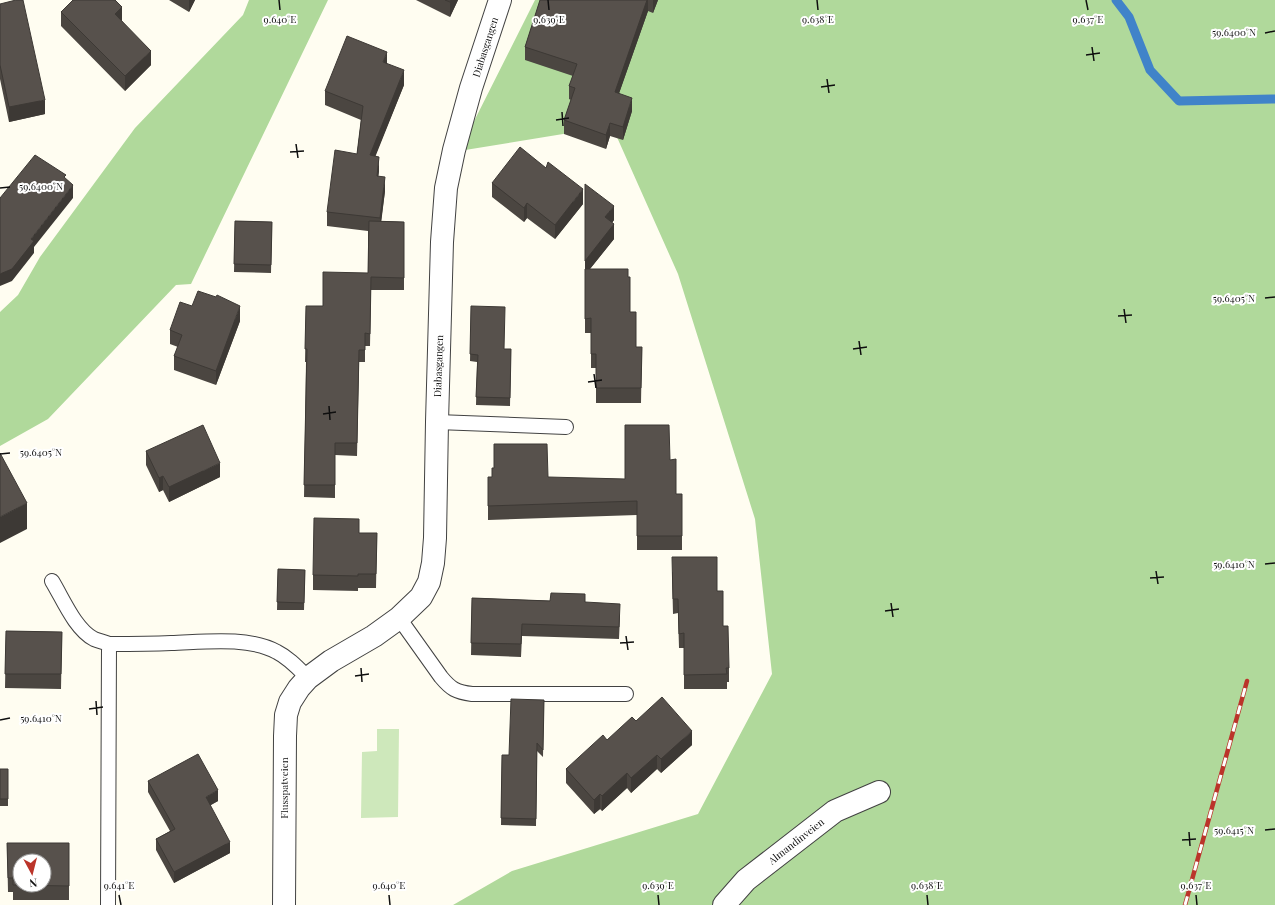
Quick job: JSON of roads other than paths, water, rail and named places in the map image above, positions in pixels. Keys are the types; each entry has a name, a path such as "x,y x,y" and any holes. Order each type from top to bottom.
{"street":[{"name":"Diabasgangen","path":"308,678 331,661 374,636 399,618 421,597 429,582 436,538 437,422 442,242 446,188 454,150 471,88 500,0"},
{"name":"Flusspatveien","path":"284,905 286,715 290,702 298,688 308,678"},
{"name":"Almandinveien","path":"724,905 746,880 835,811 879,792"}],"lane":[{"path":"437,422 566,427"},
{"path":"52,581 76,622 85,633 95,639 109,644 222,642 246,643 264,646 277,652 290,661 308,678"},
{"path":"399,618 441,677 447,684 458,692 480,694 626,694"},
{"path":"108,905 109,644"}],"waterway":[{"path":"1116,0 1129,17 1150,70 1179,101 1275,99"}],"railway":[{"path":"1185,905 1247,681"}]}
